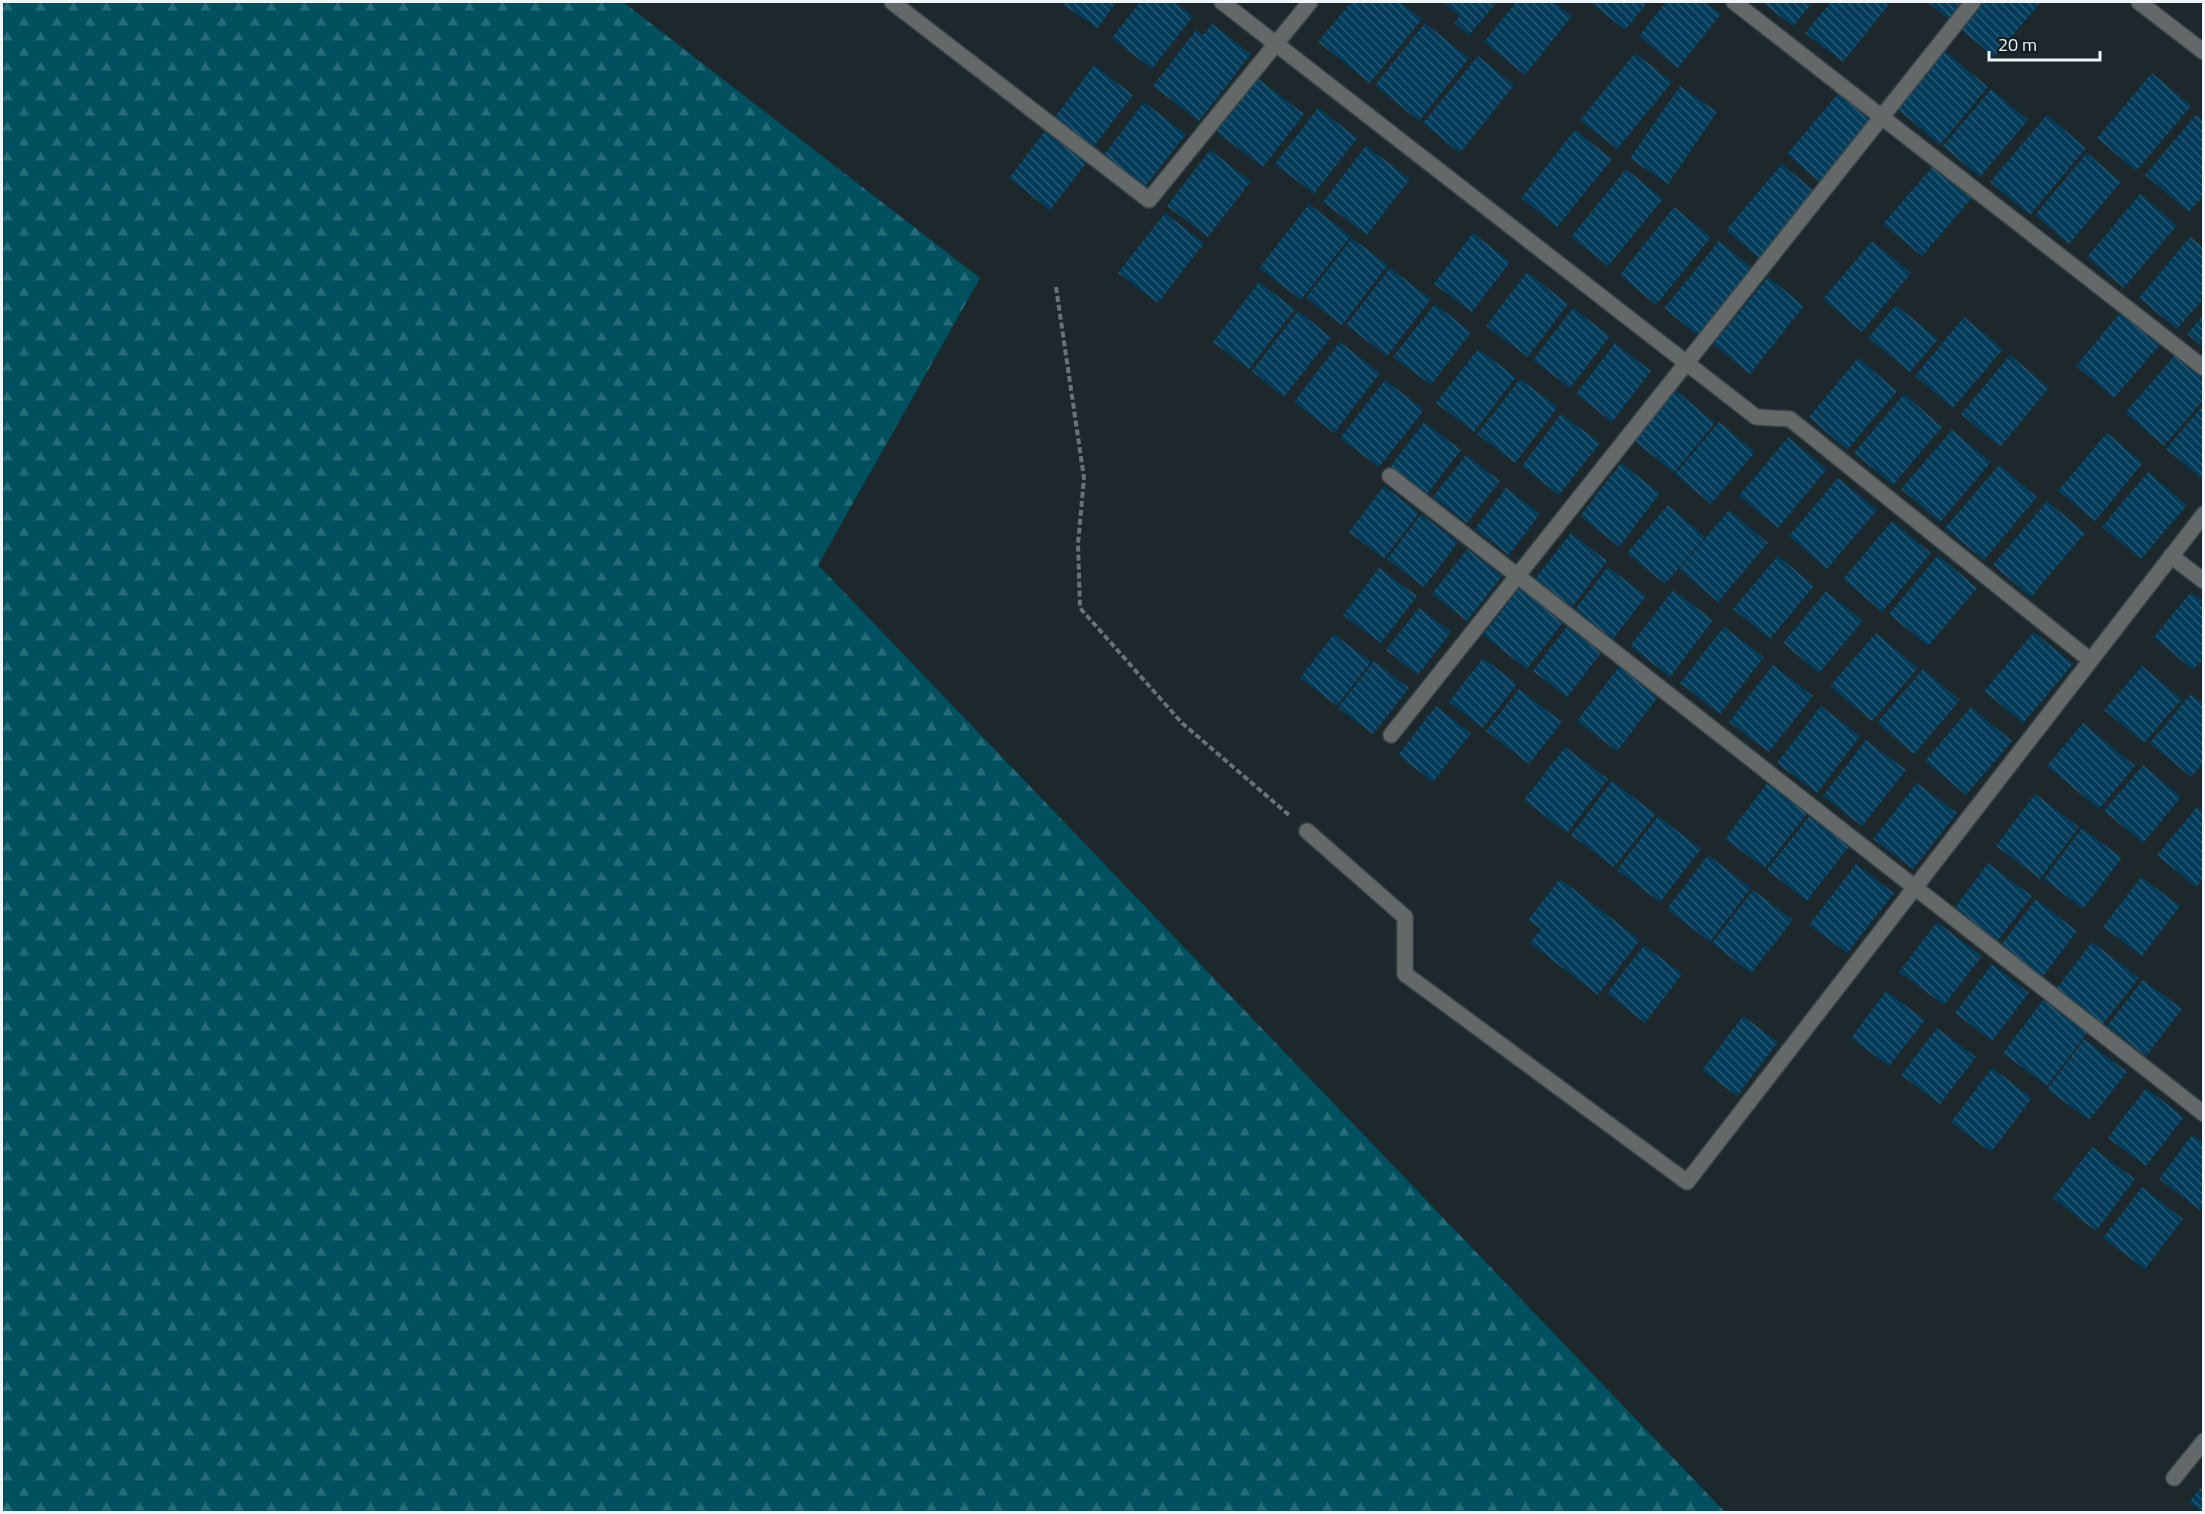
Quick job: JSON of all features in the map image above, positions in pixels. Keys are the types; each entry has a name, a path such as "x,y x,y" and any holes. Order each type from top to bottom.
{"street":[{"path":"892,2 1149,200 1310,2"},
{"path":"1222,2 1756,417 1790,418 2090,660"},
{"path":"1734,2 2204,368"},
{"path":"1391,735 1973,2"},
{"path":"2139,2 2204,52"},
{"path":"1390,476 2204,1114"},
{"path":"1307,831 1405,916 1405,974 1687,1182 2204,514"},
{"path":"2172,556 2204,581"},
{"path":"2174,1478 2204,1441"}],"path":[{"path":"1056,287 1084,478 1078,544 1080,608 1182,723 1307,831"}],"green space":[{"path":"2,2 623,2 980,278 818,565 1725,1512 2,1512"}],"building":[{"path":"1059,2 1116,2 1098,28"},
{"path":"1140,2 1174,2 1193,16 1152,69 1112,38"},
{"path":"1351,2 1400,2 1422,19 1370,83 1318,42"},
{"path":"1442,2 1497,2 1469,35 1454,23 1460,16"},
{"path":"1516,2 1554,2 1572,16 1525,75 1484,42"},
{"path":"1590,2 1648,2 1625,30"},
{"path":"1666,2 1705,2 1721,14 1678,68 1639,36"},
{"path":"1762,2 1813,2 1793,26"},
{"path":"1831,2 1891,2 1843,62 1805,33"},
{"path":"1927,2 1967,2 1951,21"},
{"path":"1974,2 2041,2 1994,57 1955,24"},
{"path":"1425,23 1469,58 1419,121 1375,85"},
{"path":"1212,24 1251,54 1199,121 1153,86 1196,30 1203,35"},
{"path":"1942,49 1988,87 1940,145 1894,106"},
{"path":"1635,53 1672,82 1617,149 1580,120"},
{"path":"1478,56 1514,85 1460,153 1423,123"},
{"path":"1094,65 1133,95 1091,150 1052,121"},
{"path":"2152,73 2191,106 2136,171 2097,138"},
{"path":"1256,77 1304,114 1263,167 1215,131"},
{"path":"1680,86 1717,112 1668,184 1630,158"},
{"path":"1843,88 1879,117 1822,184 1787,154"},
{"path":"1991,89 2028,120 1980,177 1943,146"},
{"path":"1144,102 1186,134 1144,188 1103,156"},
{"path":"1318,108 1357,138 1314,194 1275,164"},
{"path":"2047,115 2086,148 2030,215 1990,182"},
{"path":"2196,115 2204,121 2204,195 2189,212 2145,175"},
{"path":"1048,127 1090,158 1050,210 1009,178"},
{"path":"1575,130 1612,159 1557,227 1521,198"},
{"path":"1366,146 1410,179 1367,235 1323,202"},
{"path":"1210,150 1251,181 1208,237 1167,206"},
{"path":"2087,153 2121,182 2069,244 2035,215"},
{"path":"1782,164 1818,194 1761,260 1726,230"},
{"path":"1933,166 1972,198 1922,256 1883,224"},
{"path":"1626,169 1663,199 1608,266 1571,237"},
{"path":"2140,194 2177,225 2124,288 2087,257"},
{"path":"1309,204 1351,236 1301,300 1259,268"},
{"path":"1674,207 1711,237 1656,305 1620,275"},
{"path":"1165,213 1204,243 1158,303 1118,273"},
{"path":"1473,233 1510,262 1472,312 1434,284"},
{"path":"2190,237 2204,248 2204,298 2177,329 2139,298"},
{"path":"1352,238 1388,265 1342,325 1306,298"},
{"path":"1719,241 1755,270 1701,338 1664,308"},
{"path":"1872,241 1911,273 1862,332 1823,299"},
{"path":"1390,268 1431,299 1387,356 1346,325"},
{"path":"1527,272 1568,304 1528,357 1486,326"},
{"path":"1768,277 1804,306 1750,374 1713,344"},
{"path":"1259,282 1295,309 1249,369 1213,342"},
{"path":"1435,304 1471,332 1431,385 1393,357"},
{"path":"1896,305 1938,339 1910,372 1868,338"},
{"path":"2125,307 2164,340 2114,398 2076,366"},
{"path":"1573,308 1610,336 1570,388 1533,360"},
{"path":"1298,311 1331,337 1284,397 1252,371"},
{"path":"2204,314 2204,348 2187,334"},
{"path":"1964,317 2003,349 1953,408 1915,376"},
{"path":"1340,342 1380,373 1334,433 1294,402"},
{"path":"1615,343 1651,371 1612,422 1576,394"},
{"path":"1478,349 1516,377 1474,432 1436,403"},
{"path":"2010,355 2049,388 2000,447 1961,414"},
{"path":"2175,355 2204,379 2204,399 2164,446 2125,413"},
{"path":"1858,358 1897,391 1847,450 1809,417"},
{"path":"1520,379 1558,407 1515,463 1477,434"},
{"path":"1385,380 1424,410 1379,467 1340,438"},
{"path":"1673,388 1715,423 1674,473 1631,438"},
{"path":"1904,394 1942,427 1893,485 1854,453"},
{"path":"2204,404 2204,480 2166,449"},
{"path":"1561,414 1600,443 1559,495 1522,466"},
{"path":"1424,422 1461,450 1426,495 1390,467"},
{"path":"1719,422 1755,452 1711,504 1675,474"},
{"path":"1952,430 1991,462 1940,522 1901,489"},
{"path":"2107,433 2143,463 2095,521 2058,491"},
{"path":"1788,437 1827,469 1778,528 1739,496"},
{"path":"1466,455 1500,481 1467,523 1433,497"},
{"path":"1621,463 1660,493 1619,547 1580,516"},
{"path":"1999,465 2037,497 1984,560 1945,528"},
{"path":"2148,472 2187,505 2141,559 2102,527"},
{"path":"1838,478 1877,510 1827,569 1789,536"},
{"path":"1384,486 1419,513 1384,559 1349,532"},
{"path":"1506,488 1540,514 1509,555 1475,529"},
{"path":"2047,501 2085,533 2031,597 1993,565"},
{"path":"1668,505 1705,537 1665,584 1627,553"},
{"path":"1729,510 1768,543 1718,602 1679,569"},
{"path":"1421,514 1458,542 1424,587 1387,559"},
{"path":"1892,521 1931,553 1882,612 1843,579"},
{"path":"1571,533 1607,561 1572,607 1535,579"},
{"path":"1467,549 1502,576 1467,621 1432,594"},
{"path":"1938,555 1977,588 1928,646 1889,614"},
{"path":"1778,556 1814,586 1770,639 1733,609"},
{"path":"1608,567 1646,596 1613,639 1575,609"},
{"path":"1379,568 1417,596 1381,643 1343,615"},
{"path":"1520,587 1564,621 1527,669 1483,635"},
{"path":"1673,590 1713,620 1670,677 1630,646"},
{"path":"1826,591 1863,621 1819,673 1783,643"},
{"path":"2191,592 2204,602 2204,658 2193,670 2154,637"},
{"path":"1419,608 1451,632 1418,675 1386,650"},
{"path":"1567,626 1601,653 1567,697 1533,671"},
{"path":"1724,627 1764,657 1720,714 1680,683"},
{"path":"2034,632 2073,664 2023,723 1984,691"},
{"path":"1876,633 1918,668 1872,721 1830,686"},
{"path":"1334,634 1371,662 1337,706 1300,678"},
{"path":"1483,658 1517,684 1483,728 1449,702"},
{"path":"1374,661 1409,688 1373,734 1338,708"},
{"path":"1621,664 1660,694 1617,751 1577,721"},
{"path":"1773,665 1813,696 1769,752 1729,722"},
{"path":"2142,666 2182,699 2144,743 2104,710"},
{"path":"1923,669 1960,700 1914,754 1877,723"},
{"path":"1519,689 1562,722 1529,764 1486,731"},
{"path":"2191,694 2204,704 2204,762 2191,777 2150,743"},
{"path":"1436,706 1471,733 1433,782 1398,755"},
{"path":"1821,706 1860,736 1817,793 1777,763"},
{"path":"1971,707 2012,741 1966,795 1925,761"},
{"path":"2083,723 2135,766 2099,809 2047,766"},
{"path":"1866,740 1906,770 1862,826 1823,796"},
{"path":"1565,747 1608,779 1567,833 1524,800"},
{"path":"2143,765 2181,797 2143,843 2104,811"},
{"path":"1612,781 1656,814 1614,867 1571,835"},
{"path":"1768,782 1808,812 1765,868 1725,839"},
{"path":"1917,783 1957,813 1913,869 1873,839"},
{"path":"2035,794 2079,827 2040,879 1996,846"},
{"path":"2197,807 2204,812 2204,878 2196,887 2157,855"},
{"path":"1811,814 1851,844 1807,901 1767,870"},
{"path":"1658,816 1701,849 1660,902 1617,870"},
{"path":"2082,828 2122,858 2083,909 2044,879"},
{"path":"1708,855 1751,888 1710,942 1667,909"},
{"path":"1988,863 2032,896 1994,945 1951,913"},
{"path":"1856,864 1894,893 1847,953 1809,925"},
{"path":"2141,877 2180,906 2142,956 2103,927"},
{"path":"1560,879 1640,940 1598,995 1530,943 1541,929 1528,920"},
{"path":"1753,890 1793,920 1751,973 1712,943"},
{"path":"2036,899 2077,931 2041,979 1999,948"},
{"path":"1937,922 1982,956 1944,1005 1899,972"},
{"path":"2092,942 2139,978 2103,1024 2056,989"},
{"path":"1644,945 1682,974 1645,1023 1607,993"},
{"path":"1992,964 2029,993 1992,1041 1955,1013"},
{"path":"2143,980 2182,1009 2146,1056 2107,1026"},
{"path":"1886,991 1925,1020 1889,1066 1851,1038"},
{"path":"2043,1000 2087,1033 2047,1086 2003,1053"},
{"path":"1743,1016 1778,1042 1737,1096 1702,1070"},
{"path":"1937,1028 1976,1057 1940,1104 1901,1075"},
{"path":"2084,1039 2127,1072 2089,1120 2047,1089"},
{"path":"1992,1068 2032,1098 1991,1152 1951,1122"},
{"path":"2146,1088 2184,1117 2146,1166 2108,1138"},
{"path":"2192,1135 2204,1143 2204,1206 2200,1210 2159,1179"},
{"path":"2092,1147 2135,1179 2096,1231 2053,1198"},
{"path":"2142,1187 2183,1219 2145,1269 2103,1238"},
{"path":"2204,1484 2204,1512 2202,1512 2189,1502"}]}
